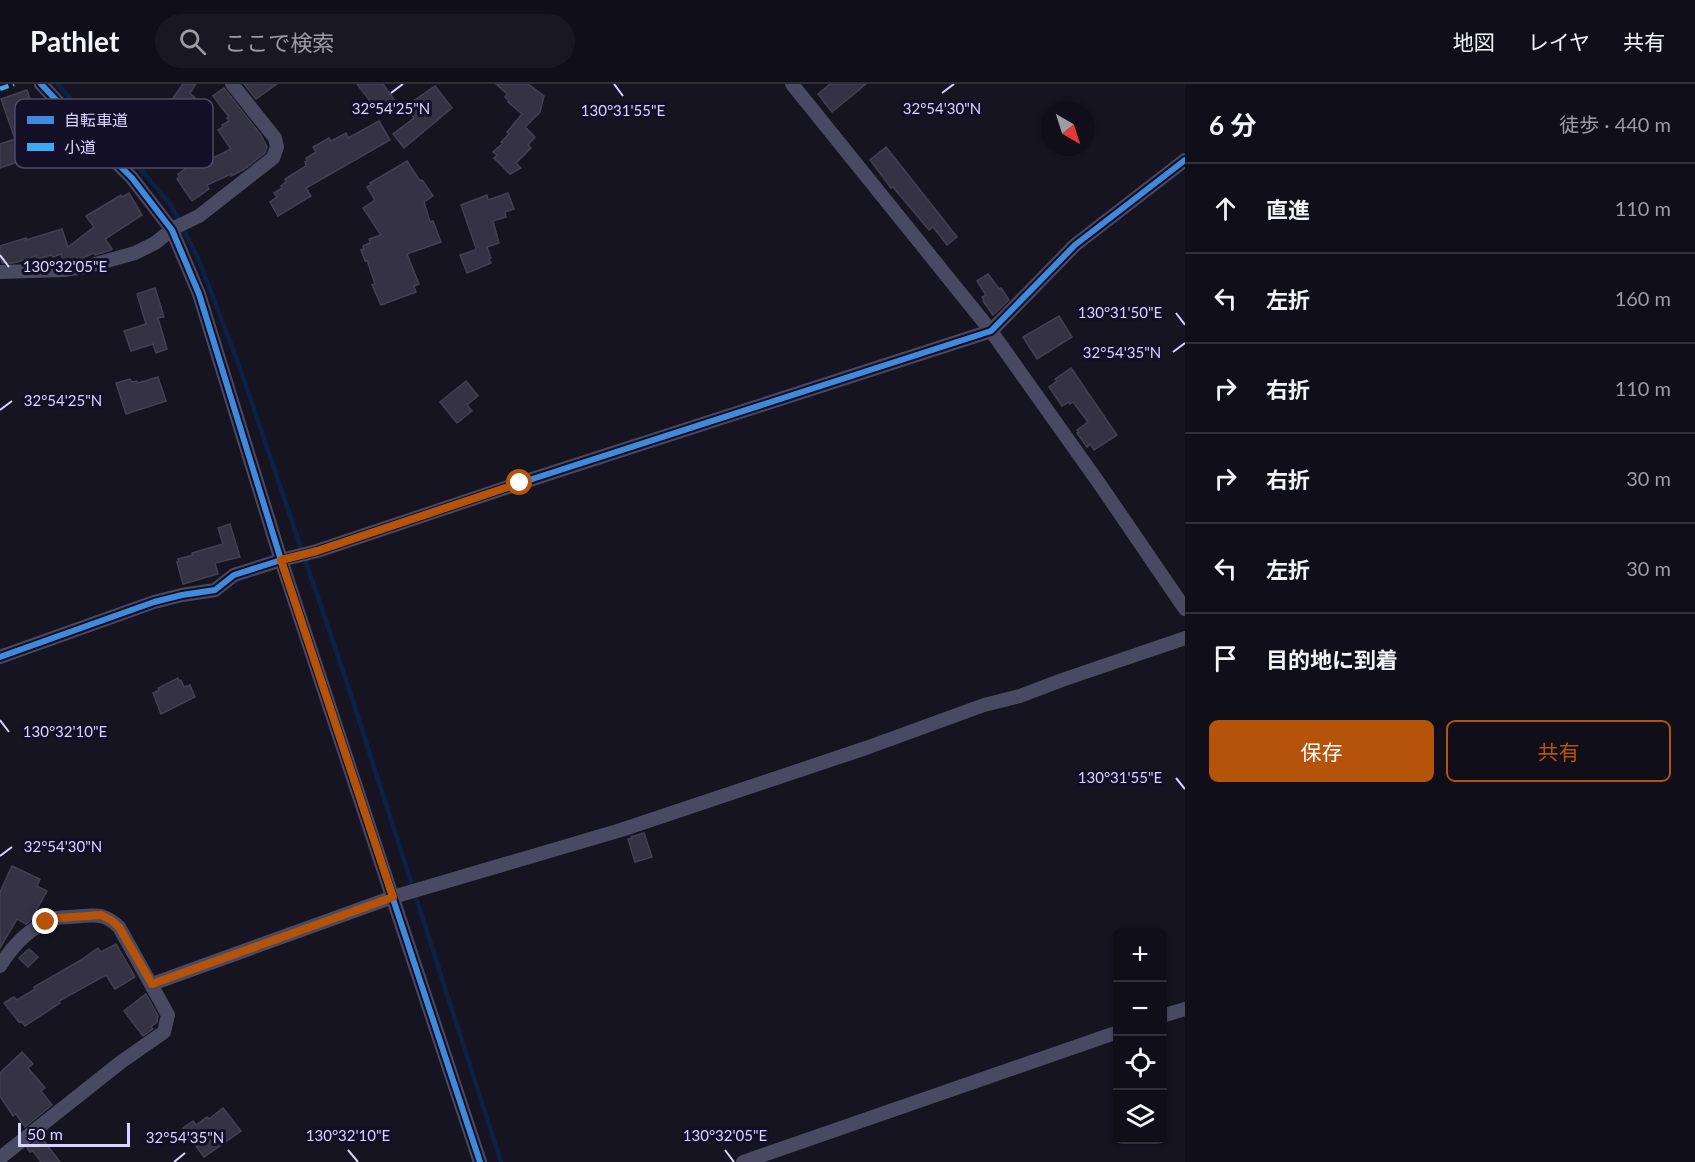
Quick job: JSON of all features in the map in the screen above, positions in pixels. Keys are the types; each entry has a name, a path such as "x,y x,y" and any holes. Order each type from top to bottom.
{"street":[{"path":"41,84 55,99"},
{"path":"0,272 64,270 85,267 135,253 199,216 273,158 277,147 275,138 232,84"},
{"path":"792,84 992,331 1185,609"},
{"path":"0,657 154,602 215,590 234,574 317,551 992,331 1075,245 1185,160"},
{"path":"122,168 173,229 199,294 399,896 480,1162"},
{"path":"152,984 399,896 621,830 1185,638"},
{"path":"0,966 10,950 31,931 46,922 58,918 101,915 119,927 168,1015 164,1032 120,1062 0,1158"},
{"path":"1167,1014 1185,1009"},
{"path":"743,1162 1113,1034"}],"building":[{"path":"183,84 196,84 190,93 194,99 172,99"},
{"path":"244,84 277,84 256,99"},
{"path":"357,84 383,84 396,102 380,114"},
{"path":"496,84 528,84 544,96 540,112 525,127 535,137 528,145 531,148 516,163 521,168 510,174 494,158 497,155 493,152 503,143 501,142 509,134 507,132 522,114 508,102 505,97 507,94"},
{"path":"830,84 866,84 832,112 818,94"},
{"path":"435,86 452,108 404,148 393,134 414,118 405,107"},
{"path":"224,88 261,135 267,147 265,153 243,170 207,185 209,189 192,201 177,179 178,174 186,168 213,168 213,158 231,149 218,130 229,121 227,118 229,117 213,96"},
{"path":"27,90 30,99 15,99 15,139 1,99"},
{"path":"379,121 390,140 306,188 311,196 278,216 270,202 277,197 274,193 282,188 281,186 286,182 285,179 306,166 306,158 316,152 313,147 329,138 331,141 346,133 348,138"},
{"path":"15,139 15,163 0,168 0,144"},
{"path":"886,147 957,237 947,245 933,227 929,230 893,187 891,188 870,160"},
{"path":"407,161 433,196 424,202 430,222 433,221 441,242 407,254 419,284 414,286 416,292 381,305 372,285 375,284 367,260 365,261 361,250 364,249 363,246 370,243 369,239 381,235 363,208 375,200 367,187 372,184 370,183"},
{"path":"129,193 142,215 105,239 111,250 63,261 61,254 37,259 36,256 14,263 2,263 0,246 62,229 68,247 94,227 86,216 121,195 122,197"},
{"path":"508,193 514,209 505,212 506,217 493,221 499,243 487,247 491,263 467,273 460,255 476,248 461,205 487,195 488,200"},
{"path":"988,274 1009,300 993,315 983,301 982,297 986,295 977,281"},
{"path":"155,288 164,317 158,318 167,349 156,353 153,344 131,351 124,331 146,324 137,294"},
{"path":"1059,316 1072,337 1037,359 1023,337"},
{"path":"1071,368 1117,435 1094,450 1090,444 1087,447 1077,433 1079,432 1077,430 1088,422 1073,402 1062,406 1049,387 1057,381 1055,379"},
{"path":"158,377 166,401 126,414 116,383 130,379 138,383"},
{"path":"466,381 478,396 467,405 472,411 457,423 440,402"},
{"path":"230,524 240,557 215,563 218,574 183,584 178,559 223,544 218,528"},
{"path":"178,678 184,687 190,685 195,697 161,714 153,693"},
{"path":"644,833 652,857 635,862 628,839"},
{"path":"12,866 40,879 37,886 47,891 30,921 26,924 17,919 0,948 0,892"},
{"path":"116,944 135,977 115,989 106,975 59,1001 60,1003 25,1026 4,1003 14,997 17,1000 98,948 101,952"},
{"path":"29,949 38,957 28,967 19,958"},
{"path":"146,994 158,1016 157,1022 151,1027 153,1029 143,1036 124,1011"},
{"path":"22,1052 33,1064 28,1068 45,1088 41,1091 52,1105 25,1127 16,1114 13,1116 0,1096 0,1073"},
{"path":"223,1108 241,1131 204,1157 183,1128 193,1121 196,1125 207,1117 209,1119"},
{"path":"41,1137 60,1162 41,1162 33,1151 30,1152 27,1148"}],"waterway":[{"path":"58,84 71,99"},
{"path":"139,168 171,205 198,258 240,368 348,686 501,1162"}],"marked path":[{"path":"0,89 14,84"}],"cycle path":[{"path":"41,84 55,99"},
{"path":"0,657 154,602 215,590 234,575 317,551 991,331 1075,245 1185,160"},
{"path":"122,168 172,230 199,294 281,560 480,1162"}],"route":[{"path":"46,922 58,918 101,915 111,920 119,927 152,984 393,897 281,560 317,551 520,483"}]}
